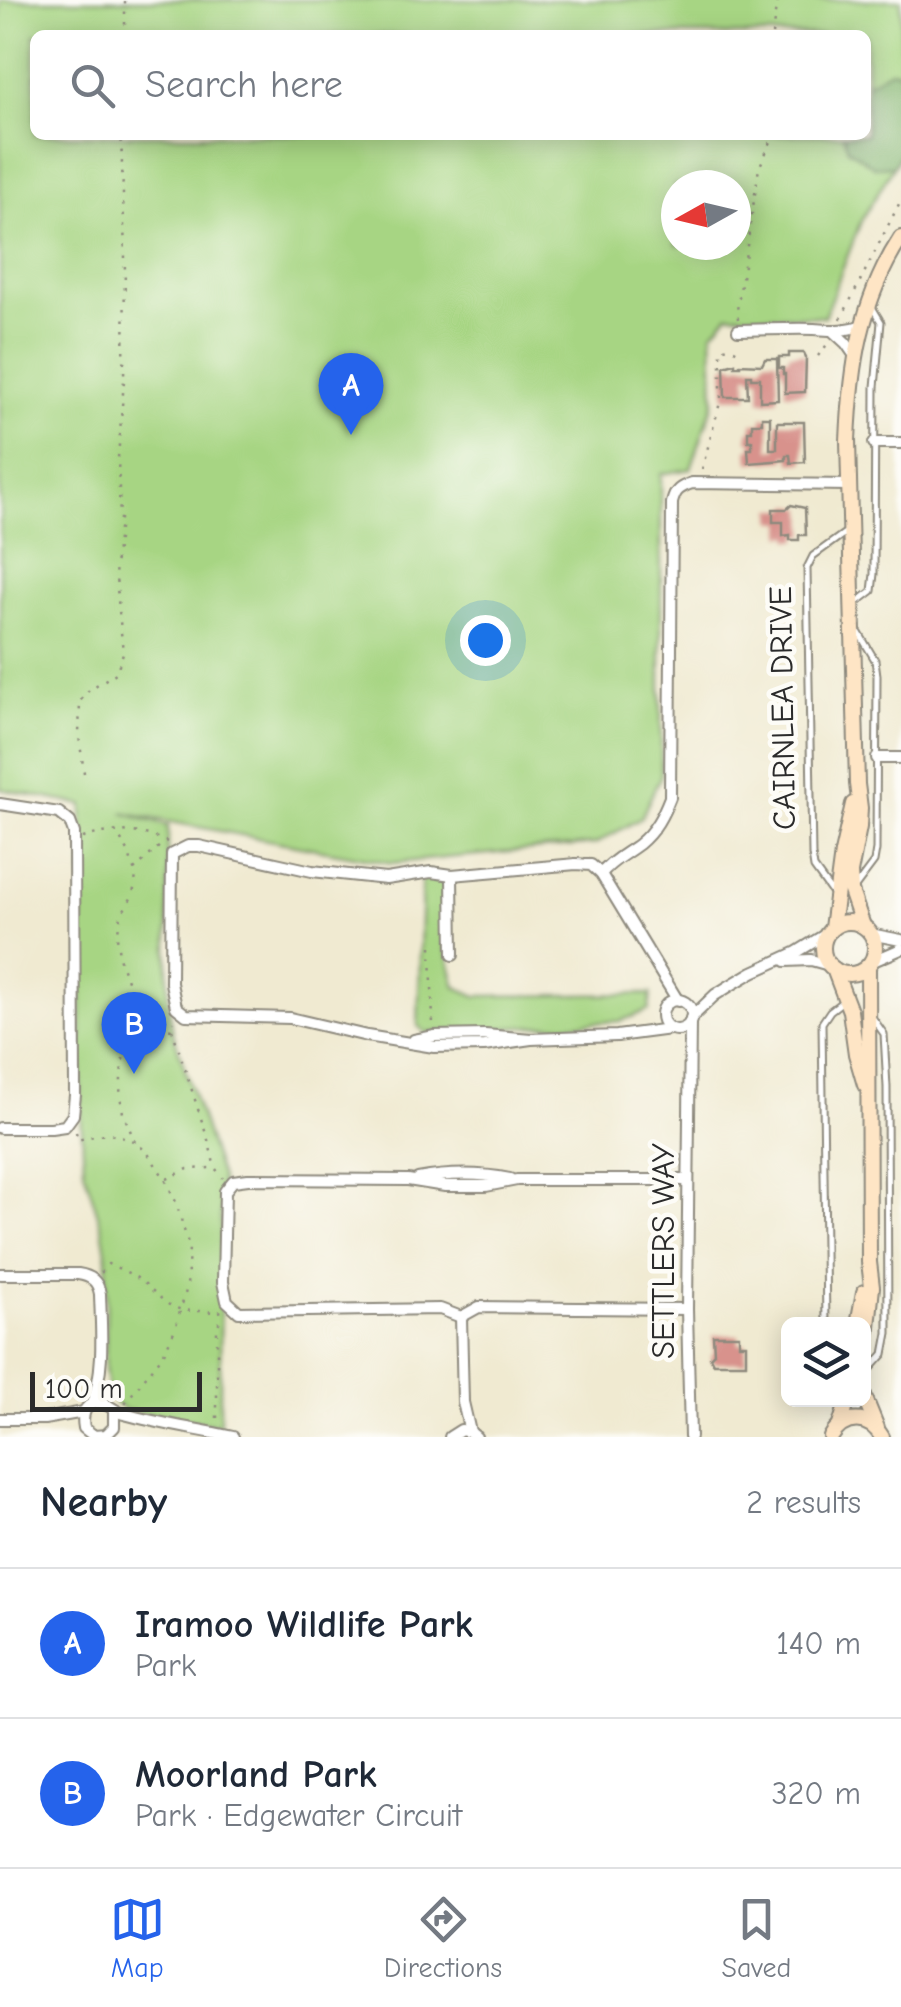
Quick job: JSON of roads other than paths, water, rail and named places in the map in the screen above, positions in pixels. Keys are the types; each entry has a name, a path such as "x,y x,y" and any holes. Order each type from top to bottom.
{"street":[{"name":"CAIRNLEA DRIVE","path":"867,930 852,891 850,873 860,808 848,441 850,391 870,304 901,238"},
{"path":"833,336 863,325"},
{"path":"738,330 817,329 846,343 855,356"},
{"path":"874,442 901,443"},
{"path":"601,874 654,829 670,797 674,493 692,483 850,485"},
{"path":"877,758 901,758"},
{"name":"CAIRNLEA DRIVE","path":"830,931 857,784"},
{"path":"0,804 59,813 70,822 74,832 75,1036 74,1108 69,1122 60,1128 0,1128"},
{"path":"690,1020 690,1009 658,970 601,874 591,865 431,872 386,879 171,844 171,984 180,1012 200,1016 290,1018 408,1041 485,1034 531,1038 617,1036 683,1028 715,995 848,922 901,940"},
{"path":"452,874 453,955"},
{"path":"867,930 875,948 869,964 867,1010 872,1287 869,1317"},
{"path":"830,931 823,949 850,1012 856,1054 868,1095"},
{"path":"776,962 811,960 840,972 855,973 901,949"},
{"path":"658,970 664,1022 672,1029"},
{"path":"634,1034 652,1023 664,1009 715,995"},
{"name":"SETTLERS WAY","path":"690,1020 690,1437"},
{"name":"SETTLERS WAY","path":"672,1029 688,1064"},
{"path":"461,1317 440,1308 239,1312 227,1301 223,1282 225,1191 233,1181 248,1178 408,1180 444,1174 486,1174 517,1180 688,1180"},
{"path":"859,1317 869,1262"},
{"path":"0,1274 78,1274 94,1280 100,1294 100,1370 98,1388 88,1408 88,1433"},
{"path":"461,1317 479,1307 687,1308"},
{"path":"461,1317 463,1402 473,1434 453,1434 463,1402"},
{"path":"100,1370 115,1410 108,1433"},
{"path":"0,1419 44,1419 101,1402 150,1420 233,1437"},
{"path":"835,1431 845,1407"},
{"path":"867,1407 884,1434"},
{"path":"44,1419 100,1436 150,1420"},
{"path":"819,1437 855,1420 863,1420 884,1434"}],"lane":[{"path":"853,605 872,591 874,574 874,387 881,322 870,304"},
{"name":"CAIRNLEA DRIVE","path":"837,900 814,868 812,855 808,568 813,556 852,528"},
{"name":"CAIRNLEA DRIVE","path":"852,891 874,862 877,758 875,660 854,626"},
{"path":"826,1317 822,1024 845,999"},
{"path":"867,1010 884,1034 889,1192 887,1347 871,1368"}],"place":[{"name":"Iramoo Wildlife Park","path":"351,435"},
{"name":"Moorland Park","path":"134,1074"}]}
